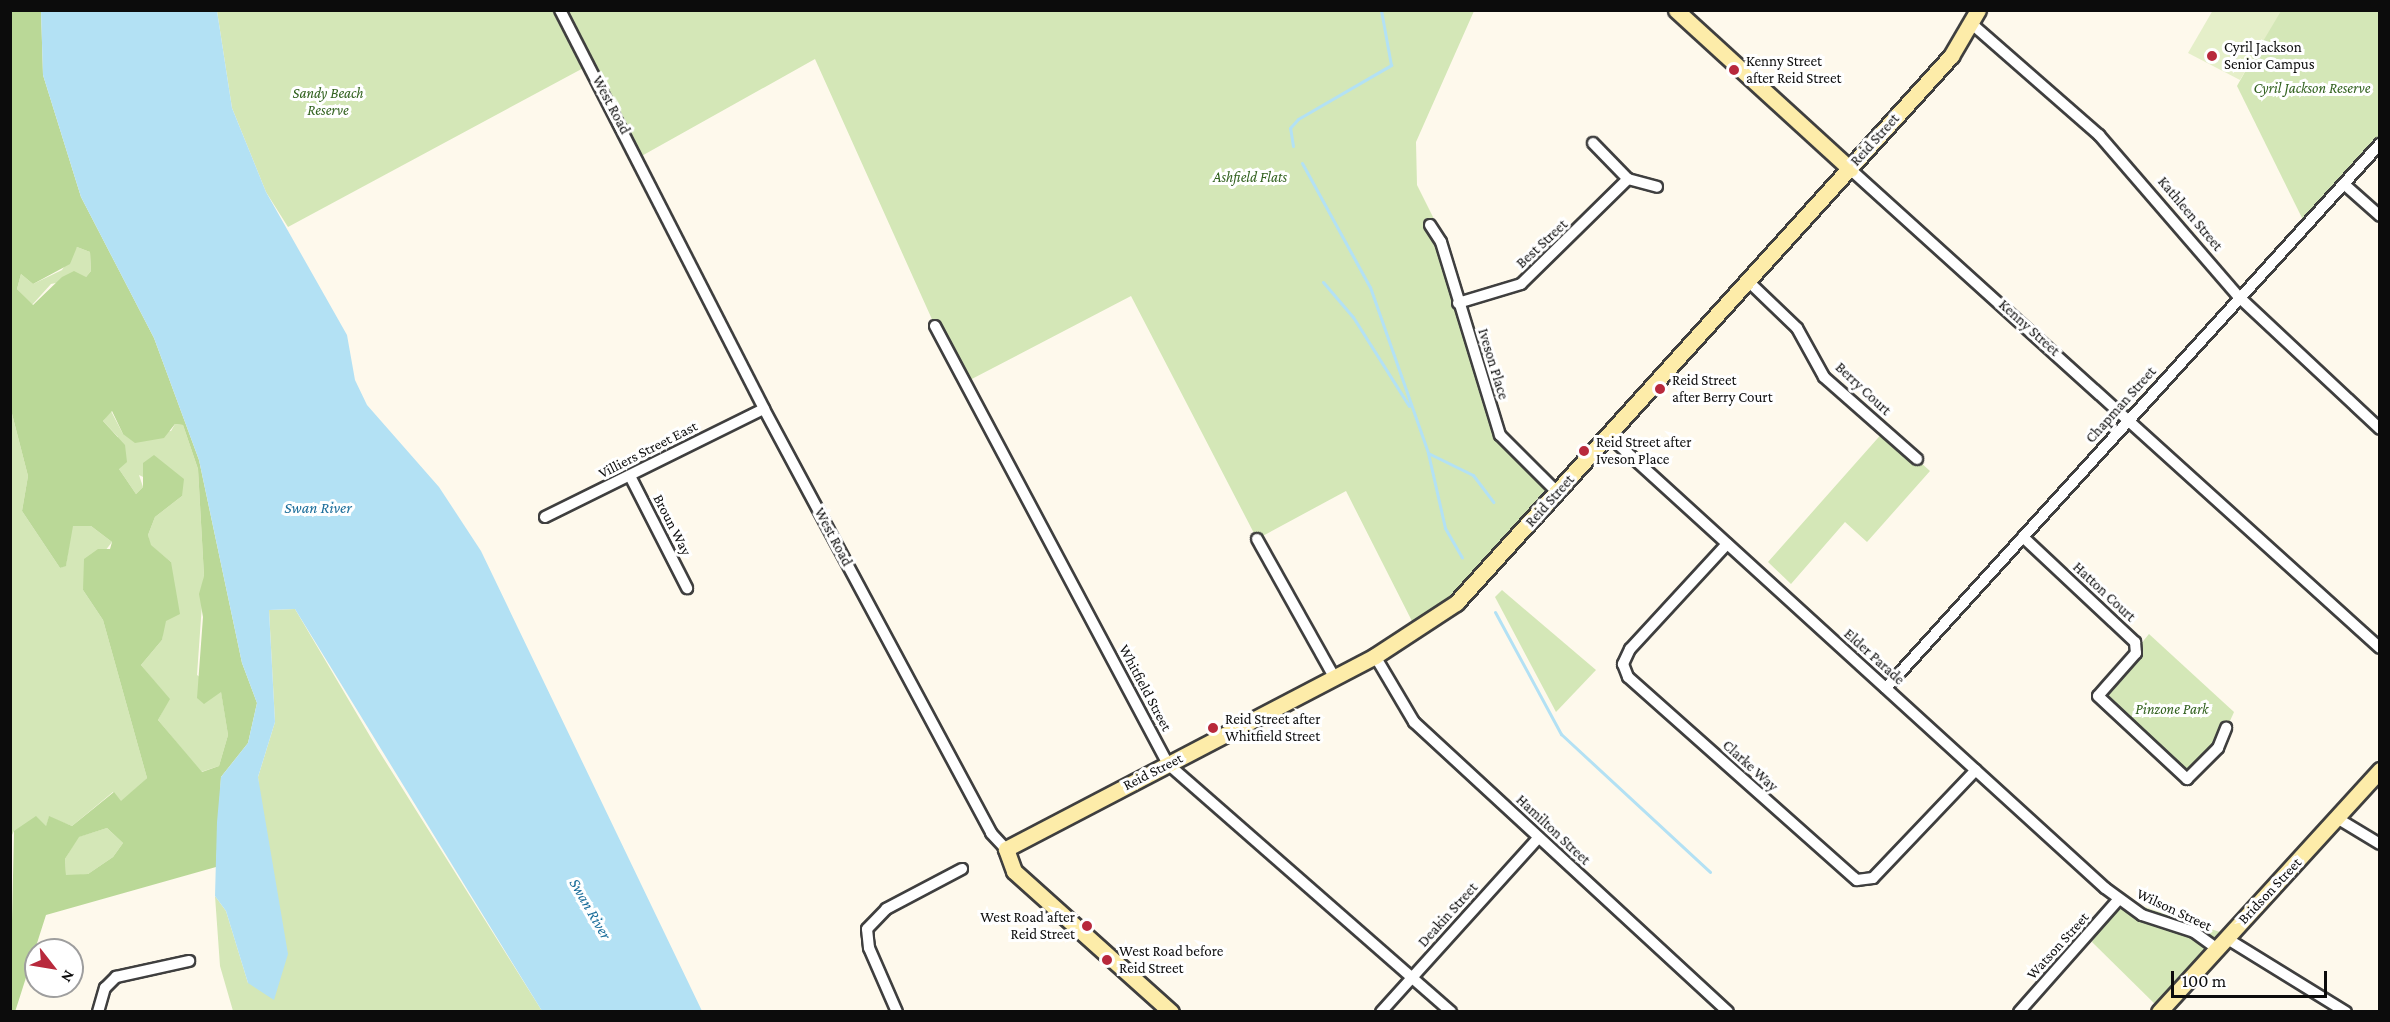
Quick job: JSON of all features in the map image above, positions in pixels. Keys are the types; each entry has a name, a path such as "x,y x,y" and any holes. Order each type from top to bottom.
{"street":[{"name":"West Road","path":"560,10 764,409 991,833 1006,849 1014,871 1171,1011"},
{"name":"Kenny Street","path":"1676,10 1850,169 2130,417 2379,648"},
{"name":"Reid Street","path":"1006,849 1375,656 1456,603 1850,169 1975,17"},
{"name":"Kathleen Street","path":"1975,17 2107,143 2239,297 2379,429"},
{"path":"1593,143 1628,179 1657,187"},
{"name":"Chapman Street","path":"1886,688 2379,144"},
{"name":"Best Street","path":"1458,303 1521,284 1628,179"},
{"path":"2344,184 2379,216"},
{"name":"Iveson Place","path":"1430,225 1441,242 1500,435 1558,493"},
{"name":"Berry Court","path":"1748,282 1797,328 1824,377 1917,459"},
{"name":"Whitfield Street","path":"935,326 1168,764 1451,1011"},
{"name":"Villiers Street East","path":"545,517 764,409"},
{"name":"Elder Parade","path":"1609,436 2119,899"},
{"name":"Broun Way","path":"630,476 687,588"},
{"name":"Hatton Court","path":"2023,537 2136,642 2136,654 2098,696 2187,779 2218,748 2226,728"},
{"path":"1257,539 1334,677"},
{"name":"Clarke Way","path":"1727,544 1630,649 1623,664 1628,677 1857,880 1874,878 1976,770"},
{"name":"Hamilton Street","path":"1375,656 1414,722 1728,1011"},
{"name":"Bridson Street","path":"2159,1011 2379,770"},
{"path":"2337,818 2379,844"},
{"name":"Deakin Street","path":"1381,1011 1538,838"},
{"path":"897,1011 869,948 867,929 886,909 962,869"},
{"name":"Wilson Street","path":"2119,899 2142,915 2222,943 2346,1011"},
{"name":"Watson Street","path":"2019,1011 2119,899"},
{"path":"98,1011 105,988 116,977 189,961"}],"green space":[{"path":"41,10 43,75 81,197 154,338 199,460 242,663 257,703 248,743 221,777 216,867 46,915 39,938 24,938 24,984 15,1012 10,1011 14,831 36,816 46,826 49,816 72,826 114,792 121,801 147,778 103,620 83,590 84,559 98,549 110,549 112,542 91,526 73,526 66,566 60,568 22,511 28,476 10,406 10,11","holes":["77,247 90,252 91,271 86,277 74,271 62,277 33,305 17,289 21,274 33,284 70,264","112,411 123,434 135,443 164,438 175,424 183,425 198,469 204,576 199,594 203,617 197,698 204,704 221,692 228,735 219,766 202,772 158,720 170,699 141,665 162,640 166,621 180,614 171,562 151,545 148,535 155,517 182,496 184,479 154,455 143,463 143,487 136,494 119,469 127,462 125,445 103,421","107,828 123,843 113,857 88,874 66,875 65,859 79,837"]},
{"path":"2213,10 2281,11 2240,80 2188,53"},
{"name":"Ashfield Flats","path":"217,11 1474,11 1416,142 1417,185 1445,241 1498,427 1560,489 1467,592 1417,631 1346,491 1257,539 1131,296 966,382 935,326 815,59 638,158 589,65 288,227 266,192 232,108"},
{"name":"Cyril Jackson Reserve","path":"2279,11 2379,11 2379,144 2306,226 2237,86"},
{"path":"77,247 90,252 91,271 86,277 51,284 32,305 17,289 21,274 33,284 62,270"},
{"path":"10,406 28,476 22,511 60,568 66,565 72,525 91,526 112,542 88,573 83,590 103,620 147,778 121,802 113,792 72,826 49,817 46,827 14,831 11,837"},
{"path":"111,411 123,434 171,431 175,424 183,425 198,469 204,576 197,675 221,691 228,735 219,766 201,772 158,720 169,699 141,665 162,640 171,562 150,545 148,535 155,517 182,496 139,475 143,487 136,494 119,469 118,437 103,421"},
{"path":"1885,430 1930,471 1867,542 1845,522 1791,584 1768,562"},
{"path":"1502,590 1596,670 1556,712 1495,597"},
{"path":"295,609 377,748 542,1011 233,1011 220,966 215,896 226,911 248,983 261,819 258,777 275,722 269,610"},
{"name":"Pinzone Park","path":"2149,634 2234,712 2218,748 2187,779 2098,696"},
{"path":"107,828 123,843 113,857 88,874 66,877 65,859 78,837"},
{"path":"2120,899 2229,935 2161,1010 2092,942"}],"water":[{"name":"Swan River","path":"41,11 217,11 232,108 266,192 347,335 355,380 367,405 439,487 481,551 702,1011 542,1011 295,609 269,610 275,722 258,777 288,954 274,1000 248,983 226,911 215,896 217,822 221,777 248,743 257,703 242,663 199,460 154,338 81,197 43,75"}],"waterway":[{"path":"1293,146 1290,128 1298,119 1391,65 1381,10"},
{"path":"1302,163 1370,287 1428,453 1445,528 1462,557"},
{"path":"1323,282 1353,317 1409,406"},
{"path":"1428,453 1473,475 1493,502"},
{"path":"1495,612 1561,734 1710,872"}],"place":[{"name":"Cyril Jackson Senior Campus","path":"2212,56"},
{"name":"Kenny Street after Reid Street","path":"1734,70"},
{"name":"Reid Street after Berry Court","path":"1660,389"},
{"name":"Reid Street after Iveson Place","path":"1584,451"},
{"name":"Reid Street after Whitfield Street","path":"1213,728"},
{"name":"West Road after Reid Street","path":"1087,926"},
{"name":"West Road before Reid Street","path":"1107,960"}],"park label":[{"name":"Sandy Beach Reserve","path":"328,102"}]}
